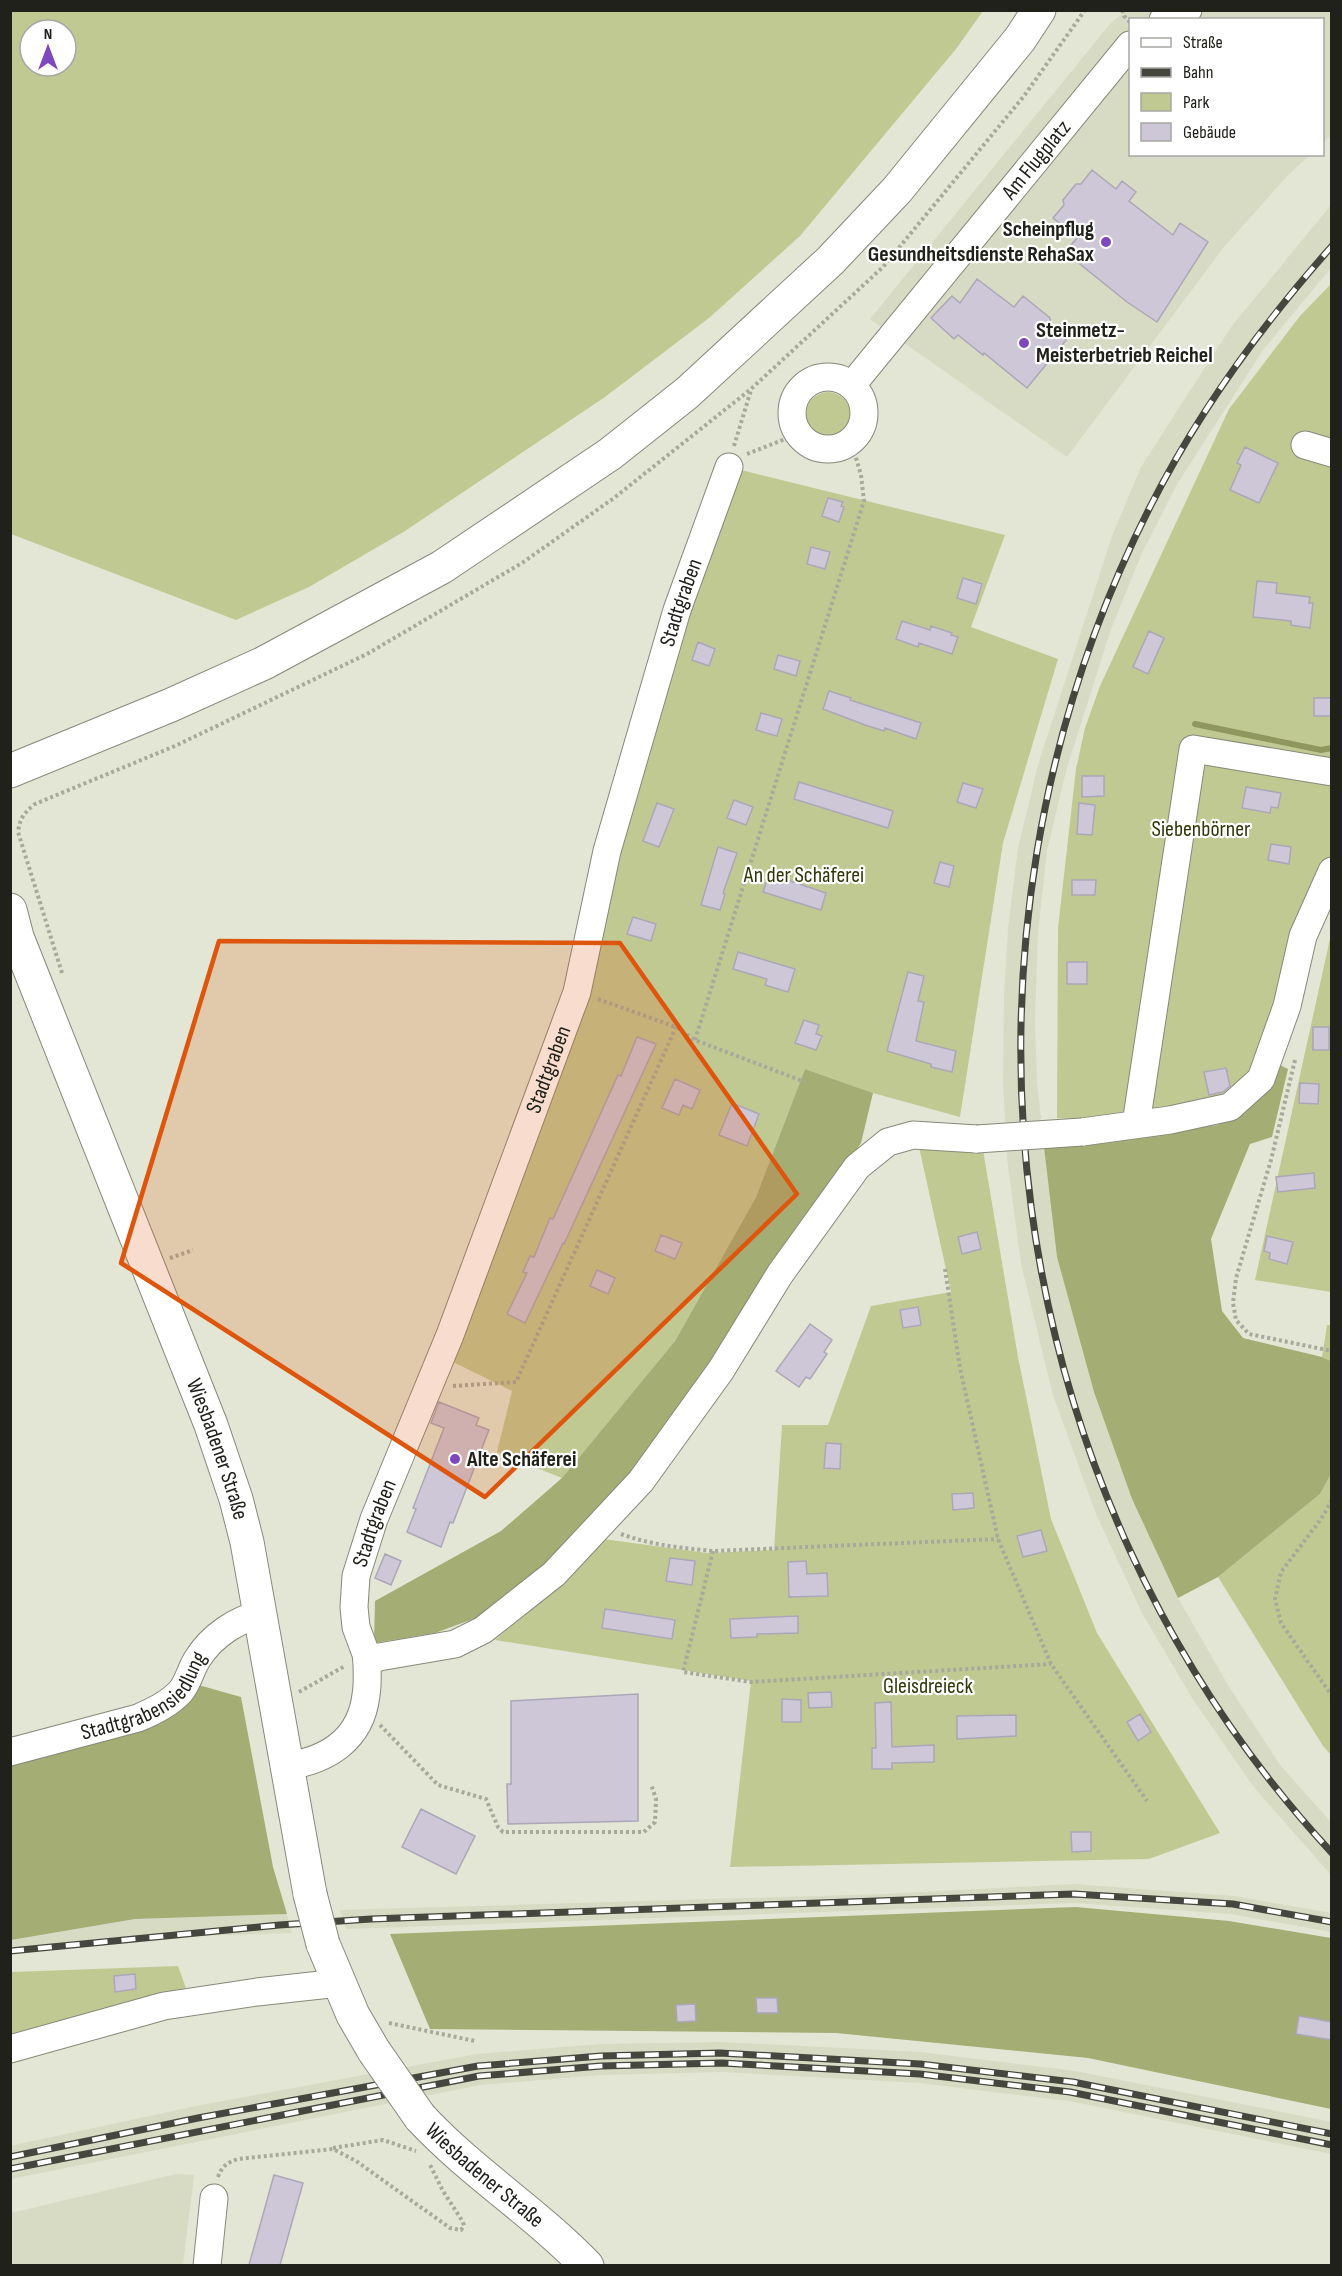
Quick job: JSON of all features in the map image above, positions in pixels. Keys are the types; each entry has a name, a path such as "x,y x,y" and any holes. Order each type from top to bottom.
{"main road":[{"path":"10,771 171,705 274,658 442,567 610,454 687,393 830,261 897,190 1020,39 1039,10"},
{"name":"Wiesbadener Straße","path":"13,924 211,1425 244,1531 261,1614 310,1894 323,1944 339,1983 353,2015 379,2037 420,2117 471,2167 587,2265"}],"street":[{"path":"1166,18 1176,12 1188,10"},
{"name":"Am Flugplatz","path":"852,386 1129,47"},
{"path":"831,377 842,379 852,386 863,403 864,413 858,433 851,441 830,449 818,448 798,434 793,423 794,400 808,382 831,377"},
{"path":"1305,445 1332,453"},
{"name":"Stadtgraben","path":"287,1766 305,1764 343,1743 352,1734 362,1715 366,1695 367,1658 356,1627 354,1606 356,1576 374,1519 450,1335 578,992 614,828 677,610 729,464"},
{"path":"1136,1124 1193,748 1332,772"},
{"path":"367,1658 456,1644 483,1630 554,1574 641,1481 708,1389 780,1274 857,1167 888,1142 913,1135 977,1139 1082,1132 1170,1120 1230,1107 1261,1079 1287,1006 1303,936 1332,871"},
{"name":"Stadtgrabensiedlung","path":"10,1752 138,1718 157,1710 171,1701 182,1689 197,1659 209,1644 241,1621 261,1614"},
{"path":"10,2049 164,2006 339,1983"},
{"path":"207,2265 214,2198"}],"path":[{"path":"64,980 21,846 18,832 19,820 25,812 35,804 175,746 367,654 522,563 614,498 751,390 883,267 1024,96 1084,10"},
{"path":"729,464 751,390"},
{"path":"729,464 798,434"},
{"path":"695,1040 864,501 861,475 851,441"},
{"path":"578,992 676,1028 695,1040 805,1082"},
{"path":"428,1388 516,1382 676,1028"},
{"path":"1295,1057 1271,1160 1236,1278 1233,1303 1236,1320 1249,1334 1332,1351"},
{"path":"945,1269 960,1368 998,1539 1051,1664 1147,1801"},
{"path":"1332,1500 1321,1519 1281,1572 1275,1599 1281,1623 1332,1696"},
{"path":"601,1526 635,1539 672,1547 713,1551 998,1539"},
{"path":"713,1551 683,1672 751,1682 1051,1664"},
{"path":"293,1684 296,1694 367,1658"},
{"path":"362,1715 374,1719 438,1785 486,1798 498,1827 503,1832 644,1832 655,1822 656,1799 651,1784"},
{"path":"379,2037 475,2041"},
{"path":"214,2198 220,2171 228,2162 238,2159 383,2140 416,2151"},
{"path":"333,2148 356,2161 450,2228 461,2230 464,2226 463,2222 443,2191 427,2157"}],"highlighted area":[{"path":"219,941 620,943 797,1194 485,1497 121,1263"}],"shaded area":[{"path":"1125,11 1331,11 1331,135 1324,142 1324,18 1129,18 1129,156 1309,156 1288,175 1224,247 1067,457 870,319 1110,24"},
{"path":"1331,205 1331,268 1263,350 1176,486 1142,553 1111,629 1066,771 1047,851 1038,932 1035,1021 1037,1082 1057,1257 1094,1392 1132,1499 1178,1598 1228,1685 1280,1765 1331,1822 1331,1875 1253,1786 1192,1698 1142,1613 1096,1514 1053,1395 1021,1264 1007,1158 1003,1082 1004,993 1008,929 1018,848 1038,765 1112,536 1141,467 1231,327"},
{"path":"1074,1884 1234,1896 1331,1913 1331,1932 1231,1914 1073,1903 346,1929 340,1910 884,1894"},
{"path":"287,1914 292,1933 137,1938 11,1955 11,1940 135,1919"},
{"path":"721,2042 921,2052 1075,2071 1332,2122 1331,2154 1069,2101 919,2083 722,2072 602,2075 480,2085 11,2179 10,2146 196,2106 477,2054 601,2044"},
{"path":"176,2174 194,2175 183,2265 11,2265 11,2213"}],"green space":[{"path":"11,10 983,11 956,49 800,236 709,318 605,397 405,531 309,587 236,620 11,534"},
{"name":"Siebenbörner","path":"1331,284 1331,858 1299,926 1261,1079 1230,1107 1091,1120 1057,1118 1058,928 1076,769 1085,728 1100,686 1229,409 1300,316"},
{"path":"828,392 837,393 844,398 849,405 849,423 844,430 837,435 828,436 819,435 812,430 807,423 806,414 807,405 812,398 819,393"},
{"name":"An der Schäferei","path":"733,468 1005,535 971,627 1058,659 1003,843 960,1117 873,1093 805,1069 756,1197 675,1341 562,1478 497,1452 512,1391 447,1359"},
{"path":"1331,934 1331,1292 1255,1280"},
{"path":"1278,1064 1288,1069 1272,1137 1250,1144 1211,1239 1222,1311 1243,1338 1331,1361 1331,1474 1320,1494 1218,1577 1178,1598 1132,1499 1094,1392 1057,1257 1044,1147 1218,1125 1256,1101"},
{"path":"805,1069 873,1093 861,1143 622,1490 559,1556 484,1615 435,1633 374,1643 375,1601 501,1531 562,1478 675,1341 756,1197"},
{"name":"Gleisdreieck","path":"919,1147 983,1150 1018,1357 1051,1519 1097,1633 1220,1833 1149,1859 730,1867 751,1681 495,1640 562,1582 603,1539 707,1553 774,1550 782,1425 828,1425 871,1306 951,1292"},
{"path":"1327,1325 1331,1325 1331,1361 1322,1357"},
{"path":"1331,1474 1331,1755 1323,1746 1218,1577 1320,1494"},
{"path":"195,1684 241,1697 273,1867 287,1914 135,1919 11,1940 11,1763"},
{"path":"1076,1907 1229,1921 1331,1938 1331,2109 1088,2058 836,2033 430,2029 390,1934"},
{"path":"178,1966 186,1988 143,2003 123,2004 11,2034 11,1972"}],"building":[{"path":"1092,170 1116,189 1122,181 1136,192 1129,201 1173,235 1180,223 1208,242 1157,322 1127,302 1065,252 1077,238 1053,218 1064,205 1063,200 1076,184 1081,184"},
{"path":"977,279 1014,307 1023,296 1050,318 1051,328 1066,340 1027,388 958,335 954,339 931,318 952,296 960,303"},
{"path":"1245,447 1278,463 1259,503 1230,490 1241,465 1237,463"},
{"path":"828,498 843,502 841,506 844,507 839,522 822,516"},
{"path":"811,547 830,552 825,569 807,564"},
{"path":"963,578 982,584 976,604 957,598"},
{"path":"1257,581 1277,583 1276,593 1310,597 1309,603 1313,603 1310,628 1291,625 1291,621 1253,617"},
{"path":"902,621 930,630 931,626 952,633 951,635 958,637 952,654 919,643 918,647 896,639"},
{"path":"1149,631 1164,638 1148,674 1133,667"},
{"path":"698,642 715,649 709,666 692,660"},
{"path":"778,655 800,661 796,676 774,669"},
{"path":"829,691 921,723 916,739 885,728 884,731 865,725 823,709"},
{"path":"1314,698 1332,698 1332,716 1314,716"},
{"path":"761,713 782,719 777,736 756,730"},
{"path":"1082,776 1104,776 1104,796 1082,797"},
{"path":"799,782 893,811 888,828 794,799"},
{"path":"963,783 983,789 976,808 957,802"},
{"path":"1246,787 1281,793 1278,808 1271,807 1270,813 1242,808"},
{"path":"734,800 753,807 746,825 727,818"},
{"path":"657,803 674,809 659,847 643,841"},
{"path":"1079,803 1095,805 1092,835 1077,834"},
{"path":"1271,844 1291,847 1289,864 1268,860"},
{"path":"718,847 737,853 723,893 725,894 720,910 701,905"},
{"path":"940,862 954,866 949,887 934,883"},
{"path":"769,874 826,893 821,910 763,892"},
{"path":"1072,880 1096,880 1095,895 1072,895"},
{"path":"633,917 656,924 651,941 627,934"},
{"path":"738,952 795,969 788,992 765,985 767,979 733,969"},
{"path":"1067,962 1087,962 1087,984 1067,984"},
{"path":"908,972 924,976 918,1001 924,1002 916,1041 956,1051 952,1072 887,1051"},
{"path":"804,1020 819,1025 816,1034 822,1036 816,1050 795,1043"},
{"path":"1313,1027 1329,1027 1329,1050 1313,1050"},
{"path":"637,1037 656,1044 525,1323 507,1314 527,1273 523,1272 530,1256 534,1257 550,1218 553,1219 618,1075 621,1076"},
{"path":"1226,1068 1230,1086 1223,1092 1209,1095 1204,1072"},
{"path":"675,1079 700,1090 692,1109 683,1105 679,1115 662,1108"},
{"path":"1300,1083 1319,1084 1318,1104 1299,1103"},
{"path":"732,1103 759,1114 747,1146 719,1135"},
{"path":"1314,1173 1315,1188 1278,1192 1276,1177"},
{"path":"977,1232 981,1249 962,1254 958,1237"},
{"path":"661,1235 682,1243 675,1259 655,1251"},
{"path":"1267,1236 1293,1242 1287,1264 1269,1259 1270,1253 1264,1251"},
{"path":"597,1270 615,1278 608,1294 590,1286"},
{"path":"918,1307 921,1325 903,1328 900,1310"},
{"path":"810,1324 832,1340 824,1352 827,1354 810,1379 806,1377 799,1387 776,1371"},
{"path":"439,1402 479,1418 476,1425 489,1430 453,1523 450,1522 441,1547 407,1532 416,1509 413,1508 444,1428 431,1423"},
{"path":"826,1443 841,1444 840,1469 824,1468"},
{"path":"973,1493 974,1508 953,1510 952,1494"},
{"path":"1041,1530 1047,1551 1023,1557 1017,1536"},
{"path":"385,1554 401,1561 391,1585 375,1578"},
{"path":"670,1558 695,1561 692,1585 666,1581"},
{"path":"806,1561 807,1574 827,1573 828,1596 789,1597 788,1562"},
{"path":"605,1609 675,1620 672,1639 602,1628"},
{"path":"798,1616 798,1633 757,1634 757,1637 731,1638 730,1619"},
{"path":"831,1692 832,1707 809,1708 808,1693"},
{"path":"638,1694 638,1821 508,1824 507,1784 511,1784 511,1701"},
{"path":"782,1699 801,1700 801,1722 782,1722"},
{"path":"891,1702 892,1747 934,1745 934,1762 892,1763 892,1769 872,1769 872,1748 876,1748 875,1703"},
{"path":"1140,1714 1151,1732 1138,1741 1127,1722"},
{"path":"1016,1715 1016,1736 957,1739 957,1716"},
{"path":"421,1809 475,1836 456,1874 402,1847"},
{"path":"1071,1832 1091,1832 1091,1851 1072,1852"},
{"path":"135,1974 136,1989 115,1992 114,1976"},
{"path":"756,1998 777,1998 778,2013 757,2013"},
{"path":"695,2004 696,2021 677,2022 676,2005"},
{"path":"1299,2016 1332,2022 1332,2040 1296,2034"},
{"path":"274,2175 303,2183 280,2265 249,2265"}],"waterway":[{"name":"Siebenbörner","path":"1195,724 1321,750 1332,748"}],"railway":[{"path":"1332,246 1280,307 1232,371 1189,437 1150,507 1080,676 1037,851 1021,1030 1031,1208 1068,1384 1130,1552 1219,1709 1332,1853"},
{"path":"10,1951 279,1925 371,1919 1074,1894 1233,1904 1332,1922"},
{"path":"10,2157 198,2118 478,2066 601,2056 720,2053 920,2064 1073,2082 1332,2134"},
{"path":"10,2169 479,2076 601,2066 722,2063 920,2074 1070,2092 1332,2145"}],"place":[{"name":"Scheinpflug Gesundheitsdienste RehaSax","path":"1106,242"},
{"name":"Steinmetz- Meisterbetrieb Reichel","path":"1024,343"},
{"name":"Alte Schäferei","path":"455,1459"}]}
